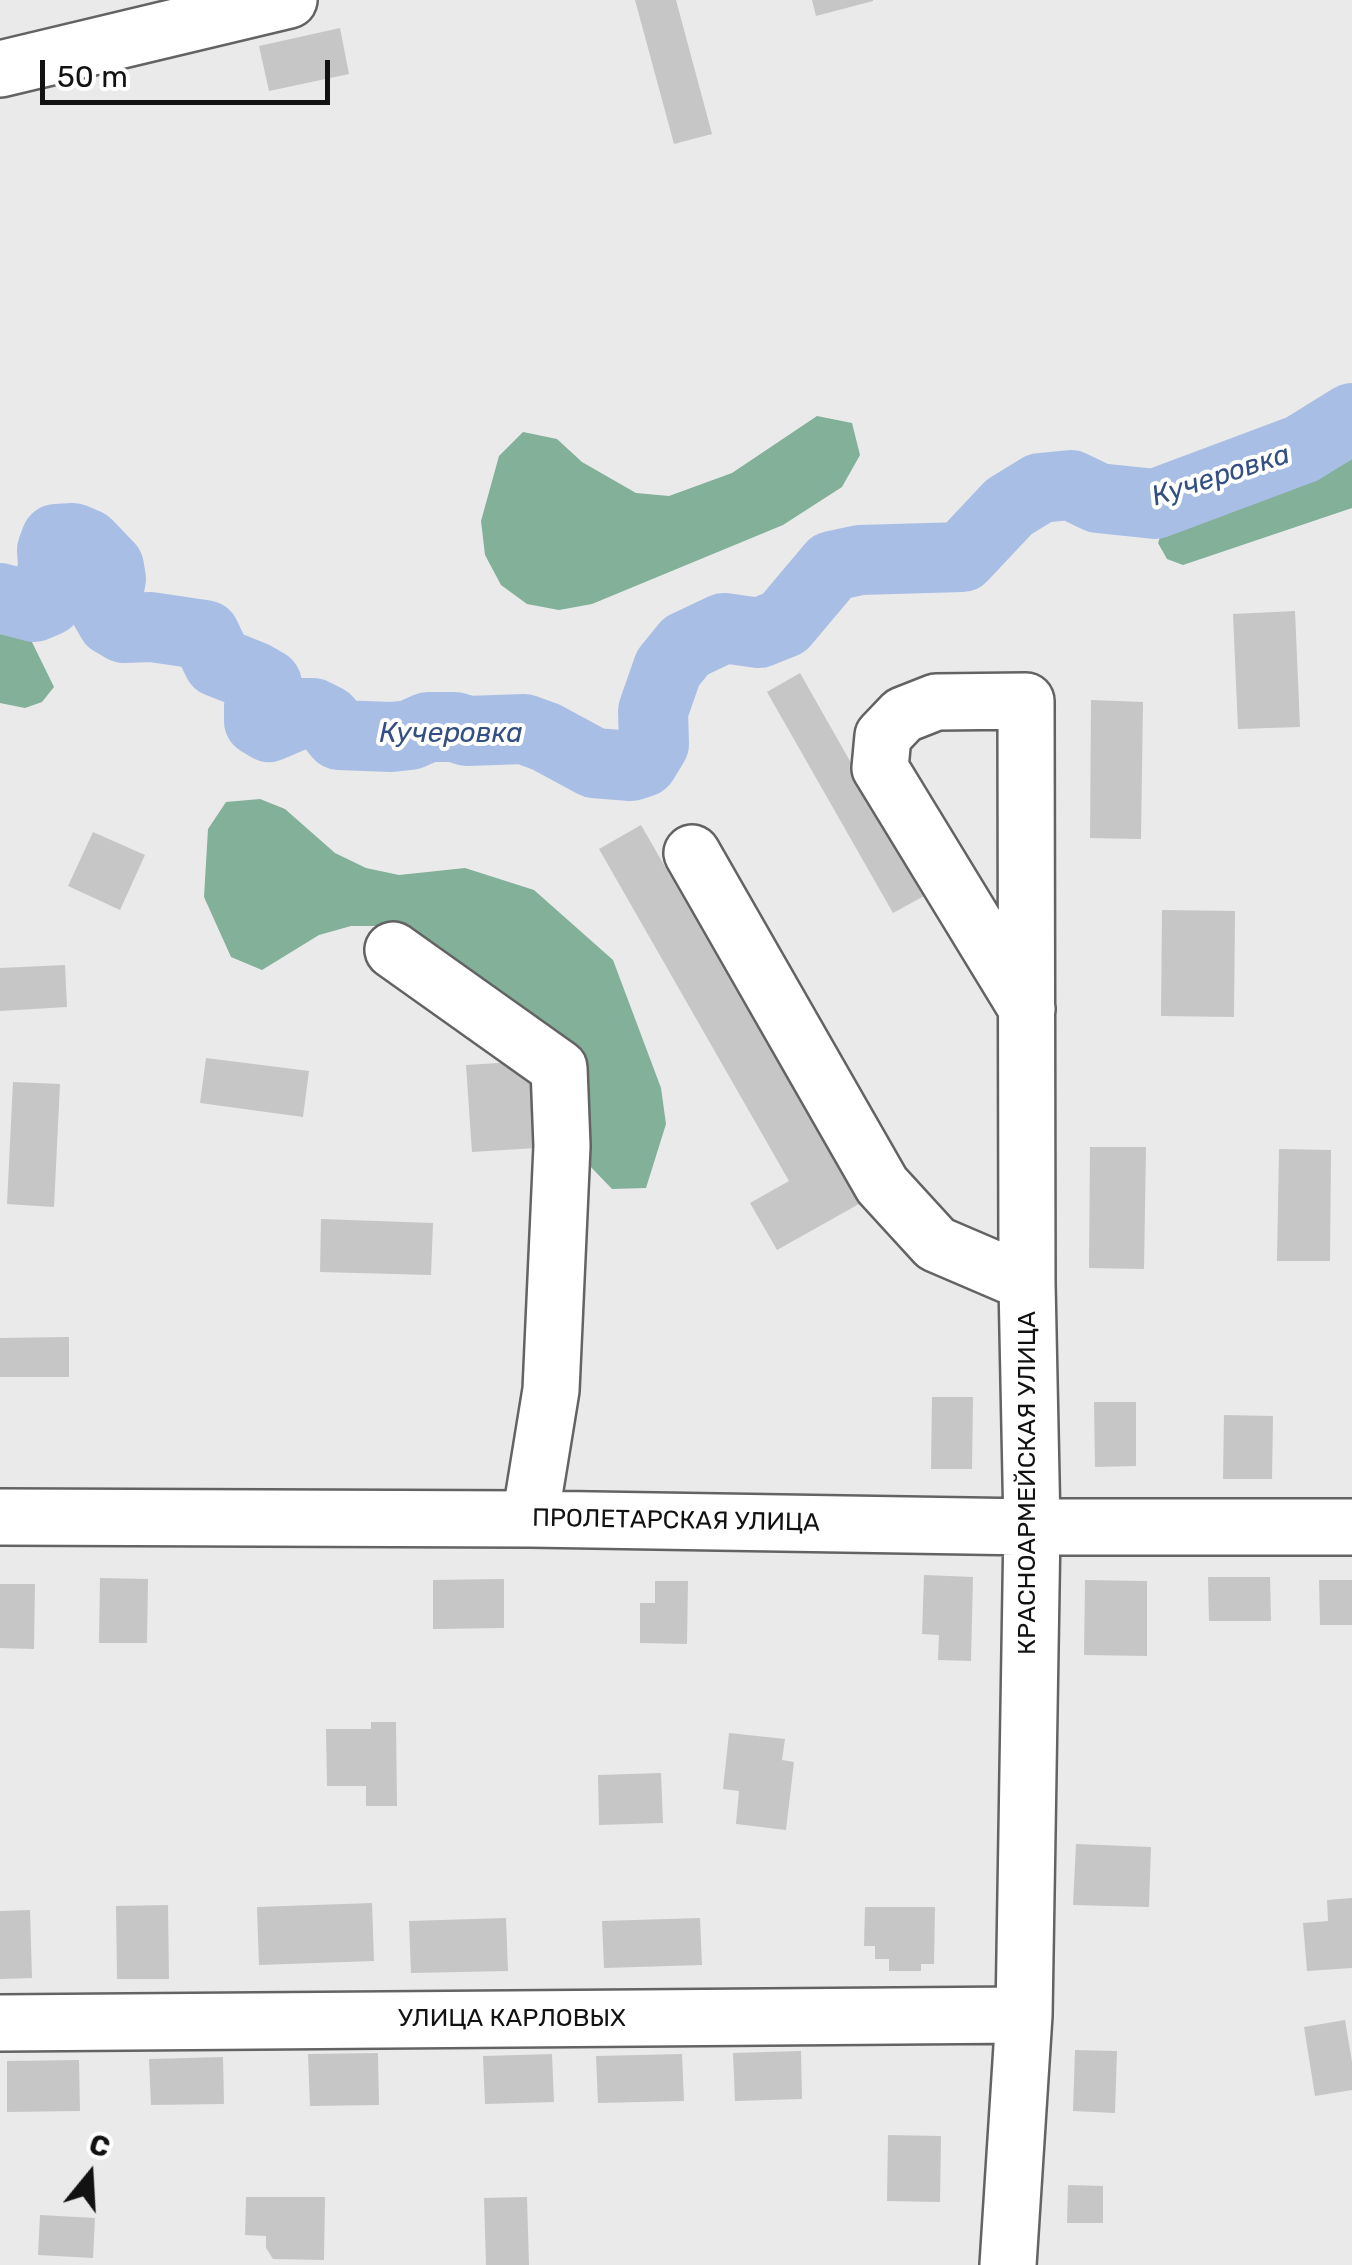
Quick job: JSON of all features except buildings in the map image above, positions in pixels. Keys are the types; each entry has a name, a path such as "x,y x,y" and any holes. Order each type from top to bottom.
{"street":[{"path":"0,69 289,0"},
{"name":"КРАСНОАРМЕЙСКАЯ УЛИЦА","path":"1008,2265 1024,2014 1032,1527 1027,1283 1027,1009 1026,701 936,702 903,716 883,736 880,768 1027,1009"},
{"path":"692,853 882,1185 936,1244 1027,1283"},
{"path":"392,950 558,1068 562,1146 550,1390 530,1519"},
{"name":"ПРОЛЕТАРСКАЯ УЛИЦА","path":"0,1517 1352,1527"},
{"name":"УЛИЦА КАРЛОВЫХ","path":"0,2023 1024,2014"}],"green space":[{"path":"817,416 852,423 860,455 842,487 783,525 592,604 559,610 527,604 501,585 485,555 481,521 499,456 523,432 557,439 582,462 636,493 669,496 732,473"},
{"path":"1352,459 1352,508 1183,565 1167,559 1158,543 1164,526 1198,506 1233,510"},
{"path":"0,627 30,638 54,687 42,702 25,708 0,703"},
{"path":"260,799 285,809 335,853 366,868 399,875 465,868 534,890 613,960 661,1088 666,1124 646,1188 612,1189 588,1164 569,1070 384,926 351,926 319,935 262,970 231,957 204,897 208,829 226,802"}],"waterway":[{"name":"Кучеровка","path":"0,598 34,607 48,601 56,539 73,538 87,544 109,567 111,579 105,609 112,621 124,628 151,627 205,635 218,662 267,684 259,706 259,721 269,727 302,713 313,713 327,720 339,735 391,737 410,735 428,727 467,731 524,729 594,763 631,766 643,762 654,744 653,711 668,668 686,646 724,628 759,633 784,623 832,566 860,560 962,557 1009,507 1040,488 1071,485 1098,498 1155,504 1302,449 1352,418"}]}
